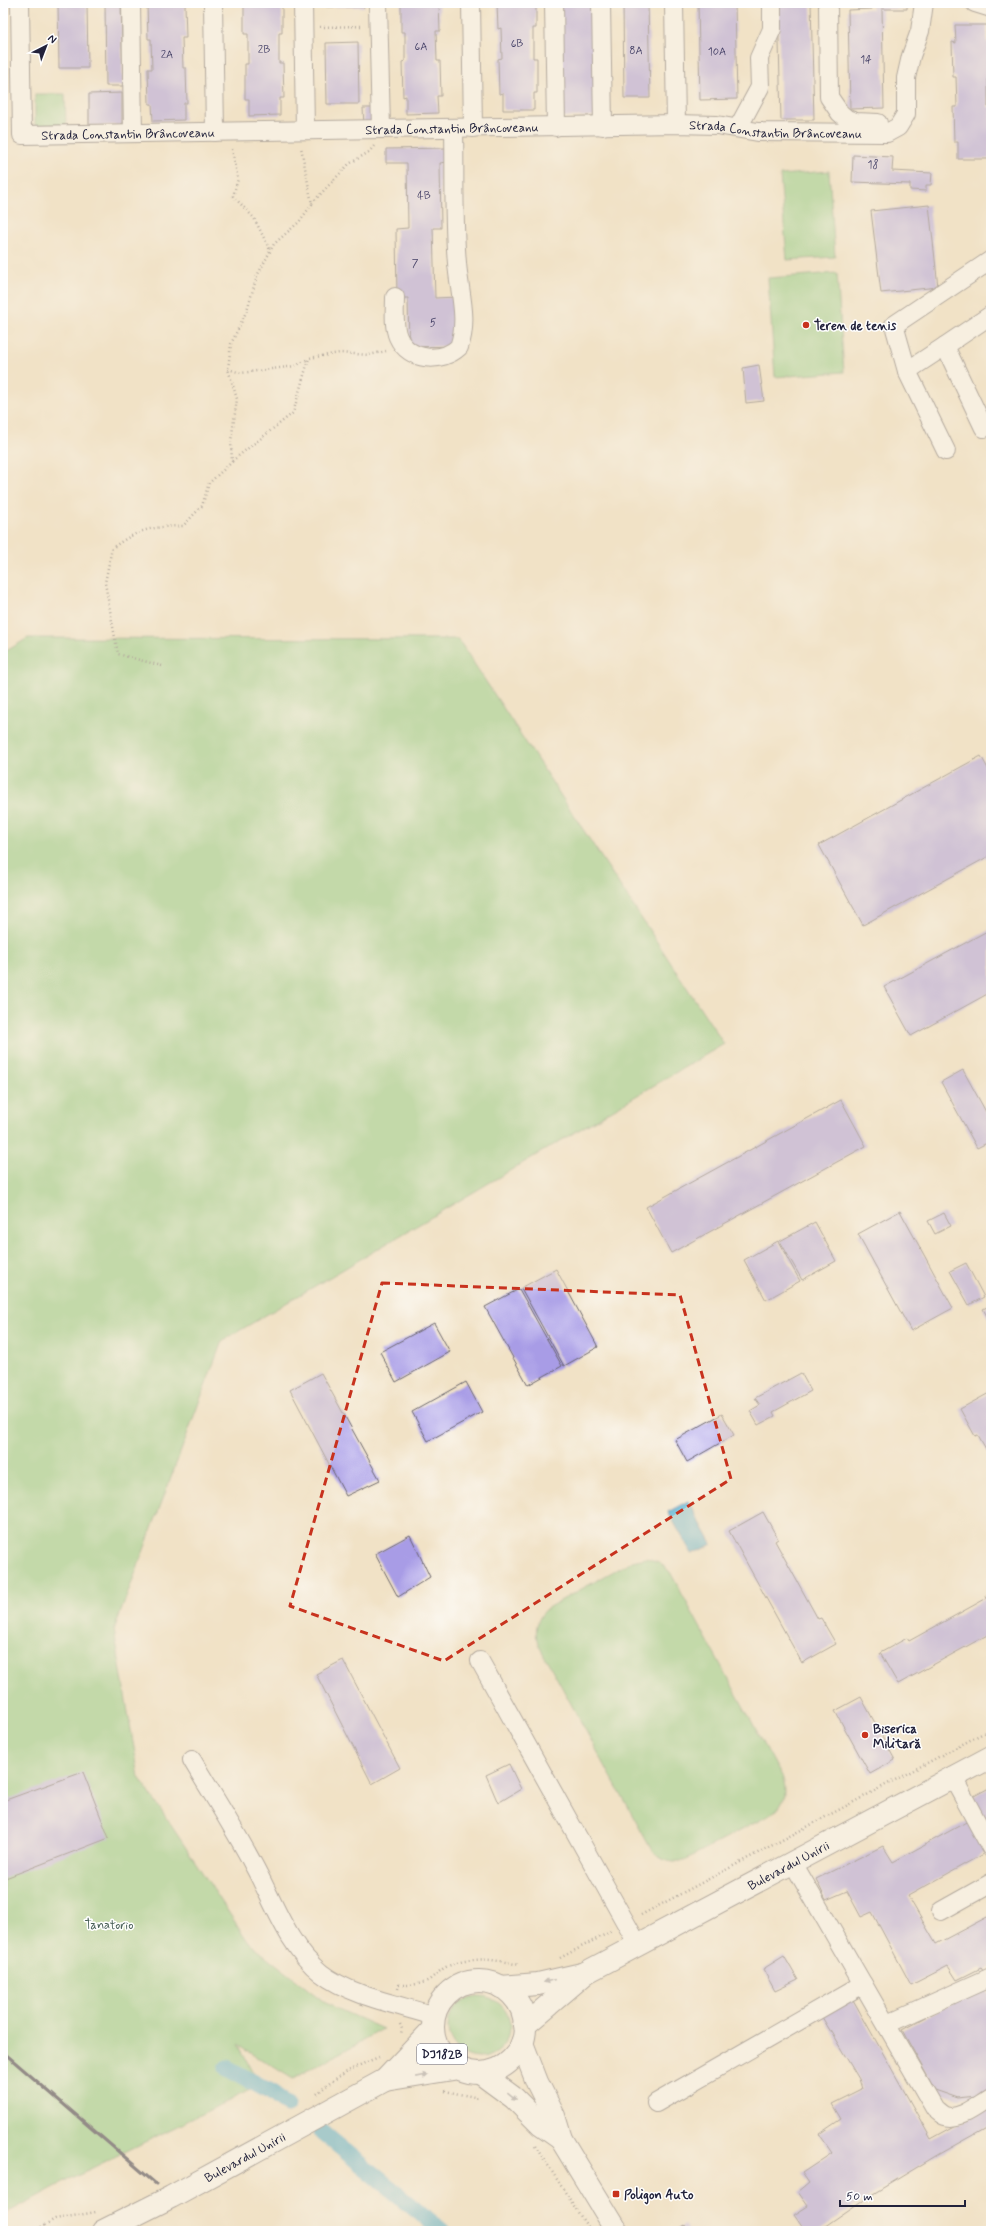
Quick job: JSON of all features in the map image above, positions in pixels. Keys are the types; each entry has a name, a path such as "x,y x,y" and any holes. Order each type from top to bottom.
{"main road":[{"name":"Bulevardul Unirii","path":"501,1987 538,1984 587,1972 991,1757"},
{"name":"Bulevardul Unirii","path":"523,2035 587,1972"},
{"name":"DJ182B","path":"501,1987 478,1981 455,1988 438,2005 433,2023 435,2041 440,2052 449,2062 459,2068 480,2073 491,2071 510,2061 523,2035"},
{"path":"501,1987 509,1993 520,2008 523,2035 537,2082 554,2116 561,2139 617,2231"},
{"name":"Bulevardul Unirii","path":"385,2080 433,2023"},
{"name":"Bulevardul Unirii","path":"103,2221 171,2197 295,2128 317,2105 385,2080 459,2068"},
{"path":"480,2073 514,2098 541,2125 561,2139"}],"street":[{"name":"Strada Constantin Brâncoveanu","path":"20,3 22,135 676,124 717,125 758,132 881,134 893,131 902,123"},
{"path":"131,3 134,133"},
{"path":"213,3 221,132"},
{"path":"302,130 303,3"},
{"path":"378,3 387,129"},
{"path":"470,3 473,128"},
{"path":"554,3 556,126"},
{"path":"601,3 603,126"},
{"path":"674,3 676,124"},
{"path":"738,128 760,87 760,58 772,30 772,3"},
{"path":"828,3 829,97 834,106 840,114 856,122 902,123 907,104 906,78 911,56 920,31 924,3"},
{"path":"975,3 991,8"},
{"path":"395,297 396,330 399,339 413,354 424,358 444,357 452,354 459,347 462,338 463,310 457,262 454,128"},
{"path":"946,451 907,371 894,325 991,260"},
{"path":"907,371 991,315"},
{"path":"945,346 984,428"},
{"path":"480,1661 627,1922 638,1945"},
{"path":"192,1760 253,1864 282,1919 306,1959 322,1974 342,1985 394,2004 433,2023"},
{"path":"953,1778 991,1848"},
{"path":"793,1863 936,2109 945,2116 954,2117 965,2113 991,2097"},
{"path":"941,1910 991,1883"},
{"path":"887,2024 991,1977"},
{"path":"656,2103 862,1984"}],"path":[{"path":"304,27 379,26"},
{"path":"232,462 231,441 237,399 228,369 231,344 247,310 257,276 274,244 299,222 312,204 349,164 369,152 376,141 387,129"},
{"path":"302,130 312,204"},
{"path":"221,132 235,159 238,179 234,196 254,218 270,251"},
{"path":"228,369 241,373 295,366 309,358 340,353 369,355 387,351 399,339"},
{"path":"162,666 118,654 105,583 112,548 132,534 150,528 183,526 202,506 209,483 293,412 309,358"},
{"path":"558,1959 991,1729"},
{"path":"400,2037 402,2029 398,2020 392,2014 399,1985 419,1984 428,1980 445,1967 474,1959 524,1966"},
{"path":"317,2105 326,2084 351,2069 384,2055"},
{"path":"439,2091 470,2094 485,2100"},
{"path":"532,2141 590,2231"},
{"path":"34,2231 55,2219 103,2221"}],"highlighted area":[{"path":"382,1283 680,1295 731,1479 444,1661 290,1606"}],"green space":[{"path":"35,94 65,94 66,126 35,127"},
{"path":"829,171 835,257 787,260 780,175"},
{"name":"Teren de tenis","path":"837,273 844,372 775,377 768,278"},
{"name":"Tanatorio","path":"28,638 458,639 724,1044 222,1341 114,1630 139,1777 249,1943 327,2004 383,2029 293,2079 238,2045 260,2085 68,2180 3,2215 3,653"},
{"path":"646,1558 659,1562 670,1572 782,1777 785,1786 784,1799 777,1810 681,1862 664,1860 651,1849 538,1644 536,1633 539,1619 549,1607 632,1561"},
{"path":"473,1996 485,1996 501,2005 508,2015 510,2027 508,2039 501,2049 485,2058 473,2058 462,2053 453,2044 448,2033 448,2021 453,2010 462,2001"}],"water":[{"path":"688,1501 712,1544 692,1554 668,1512"}],"building":[{"path":"58,3 87,3 88,68 59,68"},
{"path":"105,3 121,3 123,86 106,86"},
{"path":"244,3 282,3 282,33 279,33 279,63 283,63 284,98 280,98 280,115 249,116 249,99 245,99 245,64 248,64 248,34 244,34"},
{"path":"327,3 364,3 364,7 327,7"},
{"path":"401,3 439,3 440,31 436,31 437,61 440,61 441,96 437,96 438,113 406,114 406,96 403,97 402,62 405,61 405,32 401,32"},
{"path":"497,3 536,3 536,28 533,28 533,58 537,58 537,93 534,93 534,110 503,110 503,93 499,94 498,59 502,58 501,28 498,29"},
{"path":"560,3 593,3 596,116 563,117"},
{"path":"623,3 648,3 650,98 624,98"},
{"path":"698,3 735,3 737,99 700,100"},
{"path":"778,3 811,3 814,120 781,120"},
{"path":"872,3 907,3 907,9 882,9 884,108 850,109 848,10 872,9"},
{"path":"147,4 185,4 186,38 182,38 183,68 186,68 187,103 184,103 184,120 153,121 152,104 149,104 148,69 152,69 151,39 148,39"},
{"path":"955,25 987,25 987,42 991,42 991,77 988,77 988,107 991,107 989,159 958,159 958,142 954,142 953,107 957,107 956,77 953,77 952,42 956,43"},
{"path":"358,42 359,104 327,104 326,43"},
{"path":"122,93 122,125 89,126 89,94"},
{"path":"363,108 379,108 379,126 364,126"},
{"path":"448,148 448,162 440,163 441,228 433,228 435,298 457,297 458,346 409,347 408,298 397,298 396,229 408,228 407,163 386,163 386,149"},
{"path":"853,155 893,157 892,171 932,173 931,185 926,185 926,191 910,190 910,184 852,182"},
{"path":"929,205 938,287 881,293 871,211"},
{"path":"759,365 764,401 746,403 743,368"},
{"path":"981,756 991,774 991,855 863,925 819,845"},
{"path":"991,929 991,992 911,1036 884,987"},
{"path":"963,1070 991,1121 991,1141 977,1148 941,1082"},
{"path":"841,1100 866,1146 671,1253 646,1207"},
{"path":"900,1211 953,1308 911,1331 858,1234"},
{"path":"944,1213 951,1226 935,1234 928,1221"},
{"path":"815,1222 836,1261 802,1280 780,1241"},
{"path":"778,1241 800,1281 766,1300 744,1260"},
{"path":"966,1263 984,1297 969,1305 950,1271"},
{"path":"556,1269 598,1347 564,1366 521,1288"},
{"path":"519,1289 562,1366 528,1385 485,1307"},
{"path":"991,1305 991,1323 983,1309"},
{"path":"434,1323 450,1352 396,1382 380,1352"},
{"path":"321,1373 380,1480 346,1496 290,1390"},
{"path":"801,1373 811,1391 773,1412 775,1416 758,1425 750,1411 760,1405 755,1398"},
{"path":"466,1382 482,1412 428,1441 412,1412"},
{"path":"991,1392 991,1458 978,1435 975,1436 960,1409"},
{"path":"722,1414 734,1435 687,1462 675,1440"},
{"path":"763,1512 778,1539 775,1541 818,1619 821,1618 836,1644 802,1663 729,1531"},
{"path":"410,1535 430,1577 398,1597 375,1554"},
{"path":"991,1592 991,1633 898,1684 880,1653 907,1638 909,1641 987,1598 986,1595"},
{"path":"343,1660 400,1768 372,1784 316,1674"},
{"name":"Biserica Militară","path":"861,1697 895,1760 870,1774 835,1711"},
{"path":"509,1764 521,1789 498,1803 486,1775"},
{"path":"83,1772 109,1838 3,1879 3,1801"},
{"path":"991,1787 991,1831 972,1797"},
{"path":"970,1820 988,1851 908,1896 936,1944 991,1915 991,1968 984,1972 981,1968 957,1980 948,1966 911,1985 872,1912 861,1917 847,1891 826,1900 816,1879 883,1846 893,1862"},
{"path":"784,1956 798,1980 775,1991 763,1969"},
{"path":"984,1986 991,1998 991,2088 978,2096 958,2098 935,2090 902,2030"},
{"path":"852,1998 931,2139 991,2106 991,2125 939,2154 863,2200 818,2231 805,2231 794,2215 808,2206 798,2192 809,2183 802,2173 832,2153 819,2134 841,2119 832,2104 862,2089 859,2079 822,2017"},
{"path":"685,2225 688,2231 675,2231"}],"waterway":[{"path":"227,2068 271,2092 287,2105"},
{"path":"322,2132 442,2231"}],"railway":[{"path":"3,2052 156,2184"}],"place":[{"name":"Teren de tenis","path":"806,325"},
{"name":"Biserica Militară","path":"865,1735"},
{"name":"Poligon Auto","path":"616,2194"}]}
